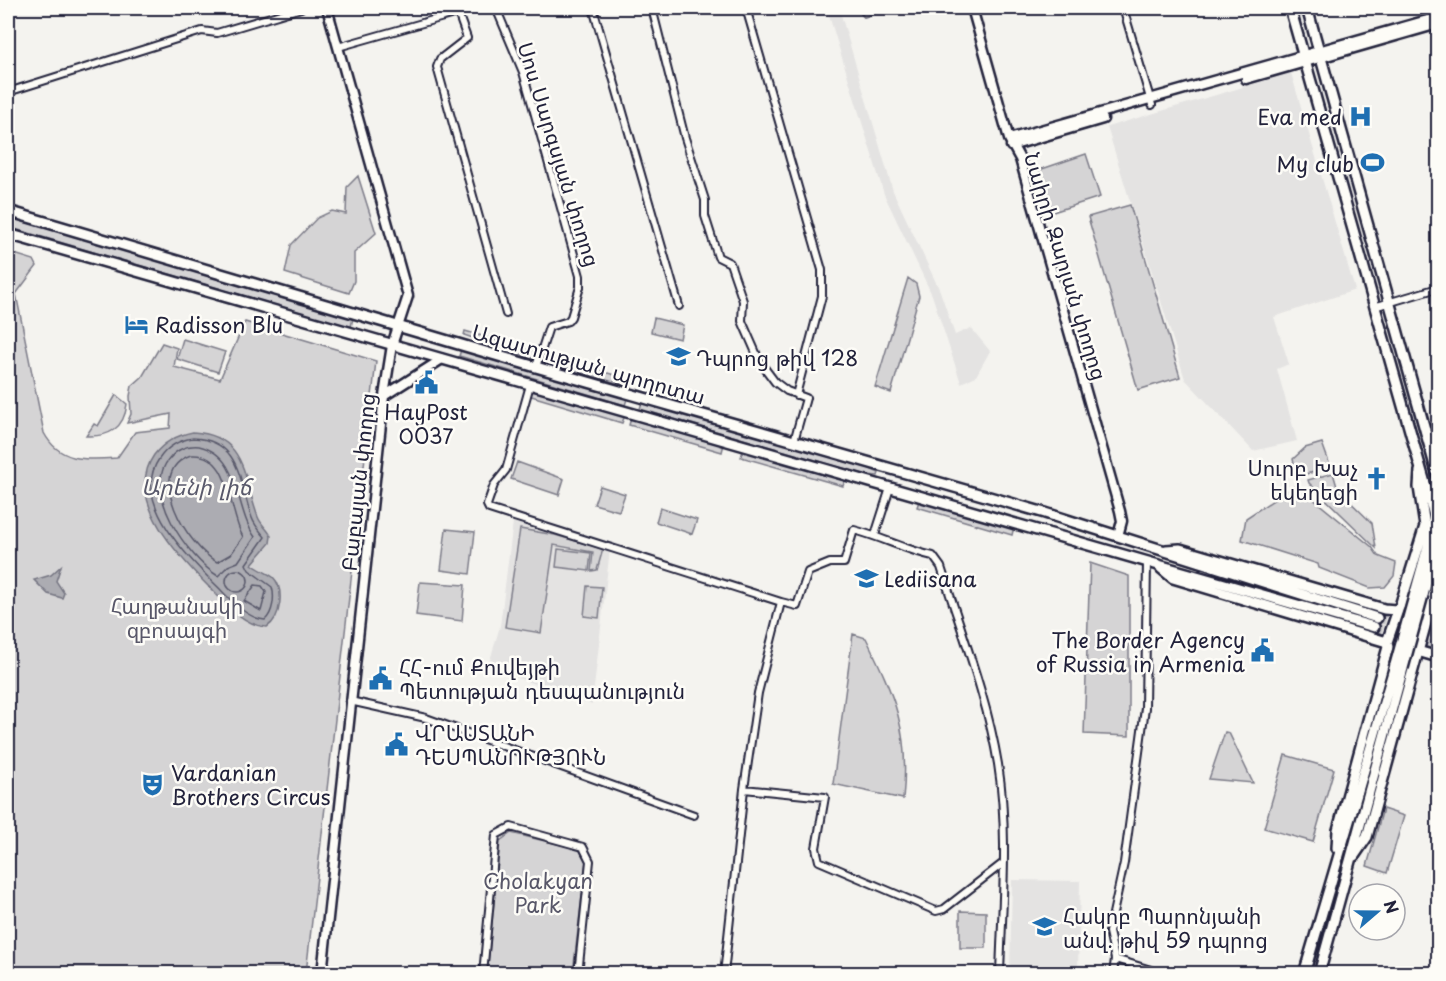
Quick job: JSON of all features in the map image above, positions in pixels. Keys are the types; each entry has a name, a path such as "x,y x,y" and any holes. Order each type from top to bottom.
{"main road":[{"path":"1290,8 1434,515 1419,594 1360,820 1352,860 1320,974"},
{"path":"1307,8 1438,476"},
{"name":"Ազատության պողոտա","path":"8,211 536,367 1045,513 1375,622 1157,564 8,234"},
{"path":"1337,857 1338,830 1425,526 1419,487 1421,466"},
{"path":"1040,530 1045,513"},
{"path":"1419,594 1438,541"},
{"name":"Ազատության պողոտա","path":"1160,551 1180,549 1384,609 1401,606"},
{"name":"Ազատության պողոտա","path":"1157,564 1173,578 1389,647"},
{"path":"1352,860 1367,837 1438,579"},
{"path":"1427,614 1438,625"},
{"path":"1416,656 1438,657"},
{"path":"1304,974 1337,857 1352,818 1399,667"}],"street":[{"path":"8,92 202,31 217,33 301,8"},
{"name":"Բաբայան փողոց","path":"322,974 384,396 392,345 408,296 327,8"},
{"path":"338,47 475,8"},
{"name":"Սոս Սարգսյան փողոց","path":"496,8 523,72 581,282 571,317 568,321 549,327 536,367"},
{"path":"593,8 679,306"},
{"path":"652,8 684,138 705,200 705,216 718,257 730,263 742,301 742,321 766,372 787,391 806,398 794,441"},
{"path":"746,8 822,270 822,296 796,395"},
{"name":"Նաիրի Զարյան փողոց","path":"972,8 1010,142 1020,159 1107,464 1122,521 1118,536"},
{"path":"1123,8 1151,103"},
{"path":"458,13 467,38 440,59 437,67 506,314"},
{"path":"1320,55 1438,17"},
{"path":"1010,142 1438,24"},
{"path":"1374,307 1438,288"},
{"path":"384,396 442,359"},
{"path":"530,385 506,470 494,485 487,505 489,509 797,606 808,572 830,563 844,563 854,530 876,535 908,551 933,556 941,567 982,702 998,764 1002,864 1000,974"},
{"path":"876,535 890,488"},
{"path":"1113,974 1115,960 1109,932 1124,863 1144,708 1147,561"},
{"path":"724,974 744,789 758,693 781,602"},
{"path":"350,701 426,718 694,815"},
{"path":"744,789 825,797 816,848 819,861 940,911 1002,864"},
{"path":"483,974 496,836 511,827 584,847 590,861 578,974"},
{"path":"1115,960 1164,974"}],"shaded area":[{"path":"839,8 893,191 940,291 955,335 971,328 990,351 976,376 961,383 932,295 884,194 827,9"},
{"path":"1291,73 1355,290 1274,317 1289,364 1277,369 1297,441 1253,451 1185,379 1107,127"},
{"path":"513,522 610,549 592,705 488,667 500,626"},
{"name":"Հակոբ Պարոնյանի անվ. թիվ 59 դպրոց","path":"1012,880 1080,881 1078,973 1010,973"}],"green space":[{"path":"1086,154 1100,197 1053,212 1039,170"},
{"path":"358,176 376,233 354,253 354,281 349,293 285,273 291,245 317,218 332,211 346,214 347,187"},
{"path":"1130,205 1180,377 1138,390 1088,217"},
{"path":"8,217 353,318 351,327 8,227"},
{"name":"Հաղթանակի զբոսայգի","path":"8,252 34,260 37,266 16,294 44,433 58,450 75,458 117,458 135,432 170,428 171,414 127,423 131,414 132,386 142,377 162,343 177,348 174,367 220,379 245,322 376,361 306,973 8,973"},
{"path":"908,278 916,284 919,296 891,393 875,387"},
{"path":"654,318 683,325 680,339 651,332"},
{"path":"465,331 536,352 534,359 464,335"},
{"path":"183,339 225,352 218,372 177,359"},
{"path":"461,350 627,399 625,405 459,356"},
{"path":"546,356 633,380 631,387 544,362"},
{"path":"530,387 625,415 622,423 528,395"},
{"path":"116,395 127,404 123,420 108,433 86,436 94,424 98,426"},
{"path":"642,402 879,473 878,476 867,475 640,409"},
{"path":"631,418 724,444 722,452 629,425"},
{"path":"1322,443 1331,468 1297,476 1293,459 1305,448"},
{"path":"744,448 846,477 843,486 741,457"},
{"path":"517,462 564,479 559,495 511,479"},
{"path":"1333,473 1338,490 1372,523 1376,548 1309,483 1308,480"},
{"path":"1296,485 1372,547 1378,556 1396,563 1394,576 1385,587 1370,588 1319,568 1318,564 1242,540 1246,518"},
{"path":"600,486 625,494 619,511 594,504"},
{"path":"920,498 1014,527 1012,535 917,507"},
{"path":"660,508 697,520 692,534 656,522"},
{"path":"446,529 475,532 470,574 441,570"},
{"path":"520,529 555,535 603,549 597,570 591,571 593,552 554,545 541,633 505,627"},
{"path":"558,549 591,553 589,571 556,567"},
{"path":"1090,563 1129,576 1129,736 1084,734"},
{"path":"420,582 465,585 462,621 416,615"},
{"path":"587,586 602,587 599,618 584,616"},
{"path":"853,634 866,638 885,679 898,715 904,754 903,799 833,784"},
{"path":"1225,732 1229,733 1253,783 1209,779"},
{"path":"1285,755 1334,769 1313,842 1264,828"},
{"path":"1383,809 1404,816 1387,873 1367,866"},
{"name":"Cholakyan Park","path":"511,833 579,849 586,861 573,973 487,974 500,841"},
{"path":"960,911 986,912 986,948 960,948"}],"water":[{"name":"Արենի լիճ","path":"193,432 211,435 224,441 233,450 245,474 258,517 271,536 270,543 252,564 273,577 279,589 280,603 276,617 267,627 251,623 222,601 185,562 160,528 151,509 146,491 146,472 154,455 171,440"},
{"path":"61,566 56,581 64,593 62,598 48,594 34,580 51,575"}],"waterway":[{"path":"856,8 864,17 891,8"}],"tunnel":[{"path":"1377,618 1438,635"},
{"path":"1374,627 1438,647"}],"place":[{"name":"Eva med","path":"1360,116"},
{"name":"My club","path":"1372,163"},
{"name":"Radisson Blu","path":"137,324"},
{"name":"Դպրոց թիվ 128","path":"678,357"},
{"name":"HayPost 0037","path":"426,383"},
{"name":"Սուրբ Խաչ եկեղեցի","path":"1376,479"},
{"name":"Lediisana","path":"866,578"},
{"name":"The Border Agency of Russia in Armenia","path":"1263,651"},
{"name":"ՀՀ-ում Քուվեյթի Պետության դեսպանություն","path":"381,678"},
{"name":"ՎՐԱՍՏԱՆԻ ԴԵՍՊԱՆՈՒԹՅՈՒՆ","path":"397,744"},
{"name":"Vardanian Brothers Circus","path":"153,784"},
{"name":"Հակոբ Պարոնյանի անվ. թիվ 59 դպրոց","path":"1045,927"}]}
